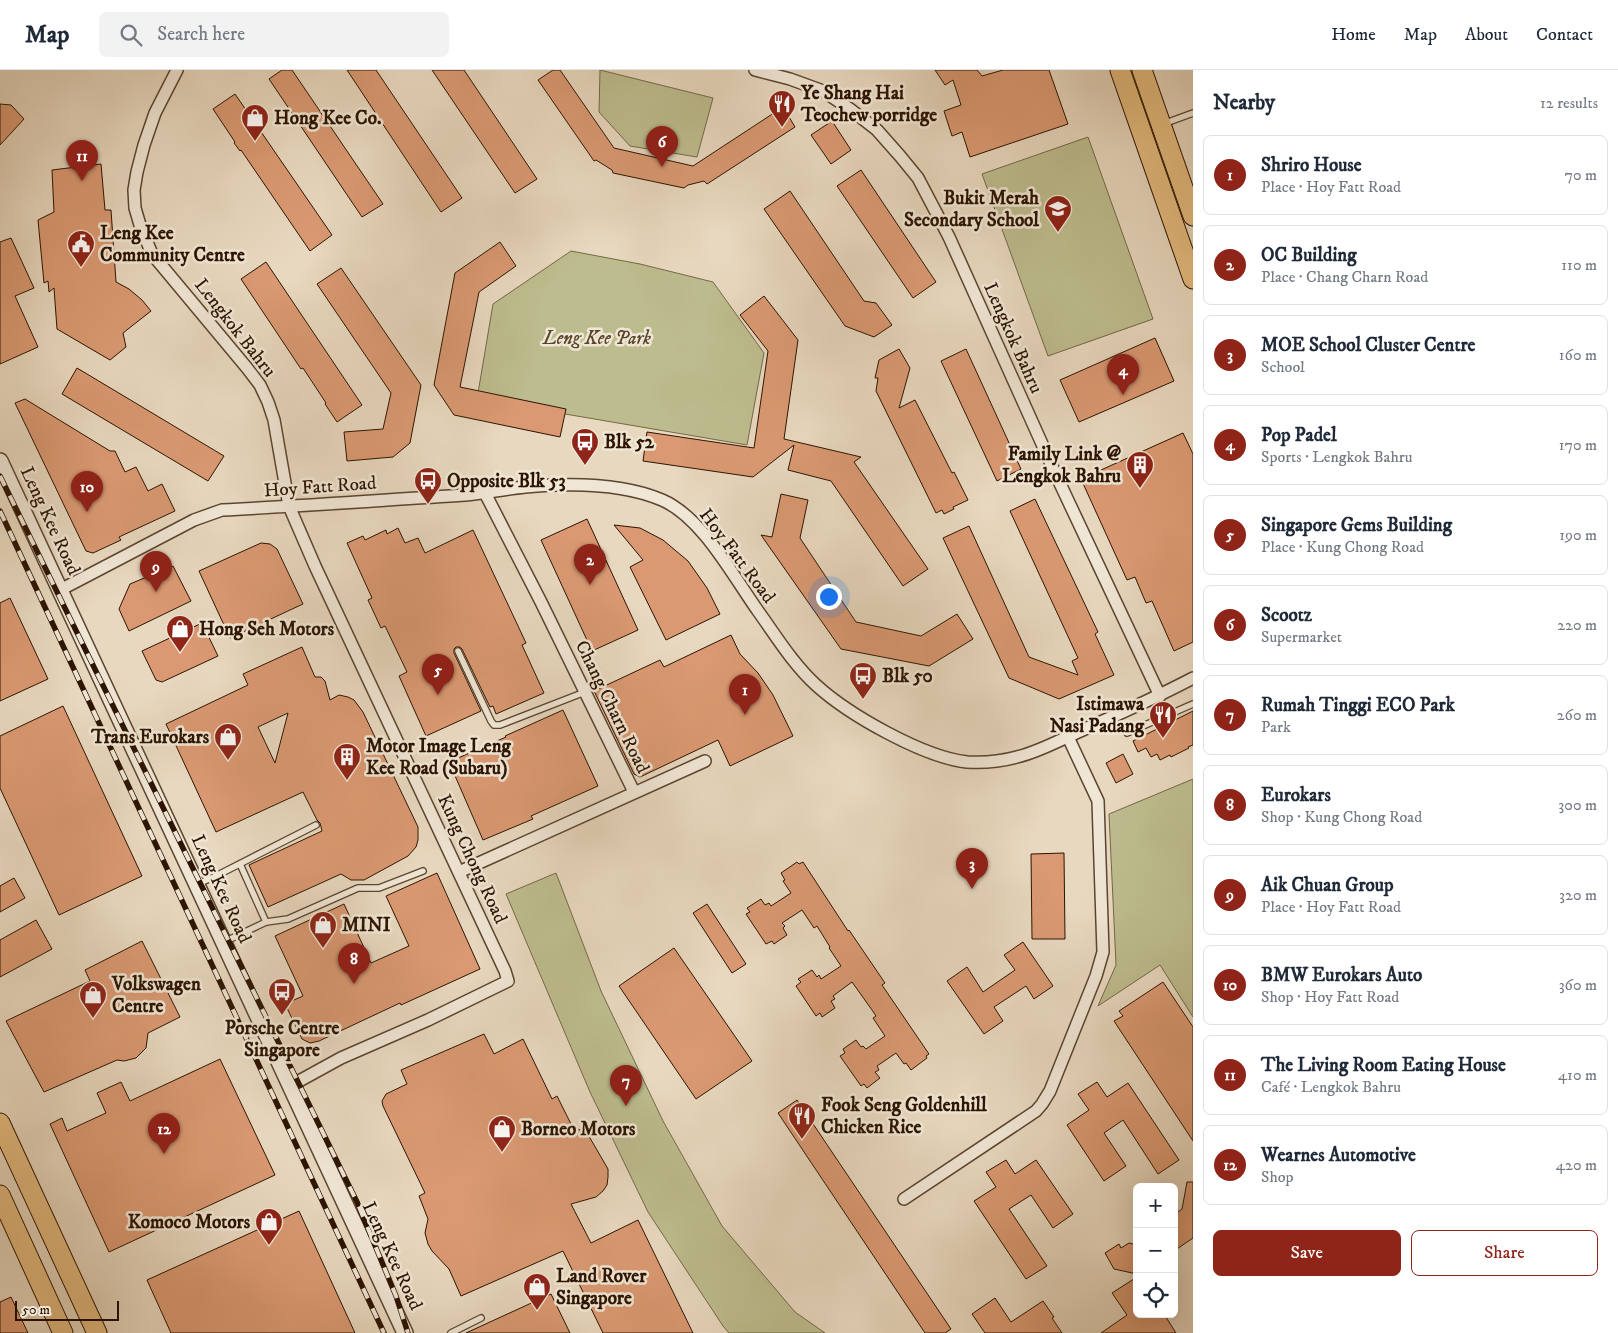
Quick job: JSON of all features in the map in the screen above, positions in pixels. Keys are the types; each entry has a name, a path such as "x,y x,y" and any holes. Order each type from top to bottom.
{"main road":[{"path":"1120,70 1193,279"},
{"path":"1142,70 1161,124 1189,190 1193,216"},
{"path":"0,1122 97,1333"},
{"path":"0,1195 63,1333"}],"street":[{"name":"Lengkok Bahru","path":"177,70 155,113 144,145 134,190 135,208 152,254 260,385 274,420 289,506"},
{"name":"Lengkok Bahru","path":"754,70 790,79 823,91 877,130 918,178 949,237 1048,458 1160,696"},
{"name":"Leng Kee Road","path":"0,461 405,1333"},
{"name":"Hoy Fatt Road","path":"60,590 202,517 222,510 485,493 524,487 559,485 604,487 640,494 676,507 710,541 775,636 817,686 860,716 923,750 970,762 1016,757 1068,737 1160,696 1193,678"},
{"name":"Chang Charn Road","path":"459,872 634,792 545,609 485,493"},
{"name":"Kung Chong Road","path":"289,506 315,566 459,872 508,981 341,1058 290,1086"},
{"path":"904,1199 1036,1111 1050,1091 1096,976 1103,952 1098,801 1068,737"},
{"path":"634,792 705,760"}],"lane":[{"path":"1161,124 1193,113"},
{"path":"458,651 494,725 500,725 585,692"},
{"path":"1127,733 1193,704"},
{"path":"197,884 240,864 316,824"},
{"path":"240,864 266,922"},
{"path":"224,942 266,922 288,919 358,888 379,888 422,871"},
{"path":"451,1333 480,1318"},
{"path":"467,1325 470,1333"}],"green space":[{"path":"600,70 713,98 697,157 630,146 599,112"},
{"path":"1088,137 1153,319 1048,356 982,174"},
{"name":"Leng Kee Park","path":"571,251 640,264 713,282 764,353 747,445 477,399 493,304"},
{"path":"1193,779 1193,1017 1160,965 1098,1006 1116,965 1109,814"},
{"path":"556,873 601,991 663,1121 722,1226 795,1312 825,1333 729,1333 648,1212 590,1092 506,894"}],"building":[{"path":"282,70 292,70 383,204 362,217 269,79"},
{"path":"347,70 376,70 462,198 441,212"},
{"path":"432,70 464,70 537,179 515,193"},
{"path":"553,70 560,70 614,148 693,166 783,107 795,127 707,184 704,181 688,185 684,188 613,173 612,170 596,160 594,161 538,80"},
{"path":"935,70 977,70 982,76 1003,70 1049,70 1068,124 970,157 962,132 952,136 944,111 961,105 953,80 945,85"},
{"path":"235,94 332,235 310,251 241,150 234,143 213,109"},
{"path":"0,104 11,105 24,119 0,145"},
{"path":"832,121 851,150 831,164 811,135"},
{"name":"Leng Kee Community Centre","path":"101,164 105,210 111,210 116,282 129,289 151,311 123,333 126,347 110,360 57,329 54,288 49,292 48,281 44,283 38,220 54,212 52,170"},
{"path":"861,170 936,282 913,298 837,186"},
{"path":"790,191 864,301 876,303 892,325 874,337 845,326 764,209"},
{"path":"11,238 34,288 15,296 38,347 0,364 0,242"},
{"path":"500,242 516,266 479,292 460,387 566,409 560,437 454,415 434,385 455,273"},
{"path":"266,262 362,405 337,422 303,368 301,369 241,279"},
{"path":"341,268 421,385 410,443 393,457 347,461 344,432 383,429 391,393 317,284"},
{"path":"764,296 798,340 784,439 861,457 854,462 928,569 903,586 831,481 788,470 794,445 753,477 643,461 647,432 754,448 768,351 740,315"},
{"path":"1155,338 1174,381 1079,422 1060,380"},
{"path":"899,349 910,368 899,408 915,400 968,500 953,507 954,509 944,514 942,510 936,513 876,391 878,378 875,378 879,360"},
{"path":"966,349 1021,469 997,481 941,361"},
{"path":"77,368 224,456 208,481 62,394"},
{"path":"25,399 110,451 115,451 125,472 136,467 148,491 162,484 175,511 119,537 121,540 93,553 86,551 15,403"},
{"path":"1183,433 1193,454 1193,642 1174,651 1152,601 1146,603 1135,577 1127,580 1081,479"},
{"path":"781,494 808,500 800,538 856,622 921,636 957,614 973,639 929,666 841,649 761,535 772,537"},
{"path":"1035,499 1098,632 1095,634 1114,675 1059,699 1009,678 943,538 969,526 1029,657 1078,675 1072,661 1078,658 1010,511"},
{"path":"587,519 638,630 592,651 541,540"},
{"path":"614,525 640,528 663,540 688,561 707,588 720,614 666,640 630,567 643,560"},
{"path":"398,528 405,543 418,538 425,553 473,530 526,643 522,645 544,693 496,714 493,706 490,707 462,649 456,647 454,653 481,711 426,736 399,676 407,672 385,626 381,628 368,600 372,598 347,543 363,536 365,540 386,530 387,534"},
{"path":"261,543 270,544 277,549 303,604 230,638 199,571"},
{"path":"173,566 191,601 129,631 119,609 130,584"},
{"path":"10,598 48,679 0,701 0,603"},
{"name":"Hong Seh Motors","path":"202,623 218,656 162,682 156,680 142,651"},
{"path":"731,635 740,654 758,673 773,695 793,736 730,766 718,740 640,777 634,774 594,691 660,660 664,667"},
{"path":"302,647 315,677 321,677 325,681 330,700 339,695 354,700 363,712 418,827 416,847 408,856 364,880 351,880 341,874 268,907 249,865 322,831 320,823 303,792 216,832 166,724 248,685 243,674","holes":["288,713 275,763 258,727"]},
{"path":"63,706 142,876 59,915 0,788 0,736"},
{"path":"563,710 598,786 531,816 533,819 483,840 449,762"},
{"path":"1193,711 1193,745 1189,748 1160,760 1157,754 1151,757 1146,748 1138,752 1133,741"},
{"path":"1123,754 1133,774 1116,783 1106,763"},
{"path":"1064,853 1065,939 1032,939 1031,854"},
{"path":"797,862 799,864 803,862 885,983 882,985 929,1054 926,1056 927,1058 911,1070 896,1053 877,1066 879,1070 875,1072 880,1078 867,1088 864,1084 861,1086 840,1056 845,1053 843,1049 856,1040 861,1047 863,1046 866,1049 885,1036 873,1018 876,1016 852,982 833,996 835,999 831,1001 835,1008 822,1017 820,1013 816,1016 796,986 801,982 798,979 812,970 821,979 841,966 817,926 814,928 802,910 782,923 785,926 783,928 787,935 774,944 772,941 766,944 746,914 750,912 747,908 761,899 765,905 769,903 771,906 791,893 783,881 785,880 781,873"},
{"path":"437,873 480,969 401,1005 400,1003 319,1041 310,1043 302,1039 285,1004 303,996 275,936 344,904 371,963 409,946 386,896"},
{"path":"14,878 25,898 0,912 0,886"},
{"path":"707,904 746,964 732,973 693,913"},
{"path":"36,920 52,949 0,977 0,940"},
{"name":"Volkswagen Centre","path":"142,941 180,1017 148,1033 146,1048 136,1058 124,1061 117,1060 44,1092 6,1021 90,981 85,970"},
{"path":"1023,942 1053,986 1034,999 1026,986 994,1007 1003,1021 984,1034 947,981 967,967 983,992 1015,970 1004,955"},
{"path":"674,948 752,1061 696,1099 619,986"},
{"path":"1163,982 1193,1027 1193,1141 1114,1021 1123,1016 1119,1011"},
{"name":"Borneo Motors","path":"484,1034 494,1054 523,1039 552,1099 557,1096 573,1128 586,1133 608,1169 607,1185 603,1191 596,1197 571,1204 591,1243 638,1220 693,1333 603,1333 563,1251 461,1296 449,1269 428,1244 425,1233 428,1219 419,1196 425,1193 382,1101 386,1094 407,1084 401,1070"},
{"path":"220,1059 275,1175 109,1252 50,1124 62,1118 67,1131 106,1113 97,1093 121,1082 130,1101"},
{"path":"1097,1082 1107,1097 1128,1083 1179,1160 1158,1174 1123,1120 1104,1133 1126,1166 1104,1181 1067,1125 1089,1110 1078,1094"},
{"path":"797,1100 951,1329 945,1333 925,1333 778,1113"},
{"path":"1006,1160 1015,1174 1036,1160 1073,1214 1053,1228 1031,1195 1009,1209 1047,1266 1026,1279 974,1201 996,1187 986,1172"},
{"path":"1187,1182 1193,1182 1193,1238 1178,1248 1178,1212 1182,1209"},
{"name":"Komoco Motors","path":"299,1211 355,1333 171,1333 147,1280"},
{"path":"1129,1243 1133,1244 1133,1273 1114,1269 1105,1253 1119,1244 1121,1248"},
{"path":"1133,1280 1133,1318 1167,1318 1176,1333 1101,1333 1127,1315 1112,1293"},
{"name":"Land Rover Singapore","path":"551,1294 570,1333 466,1333"},
{"path":"11,1297 28,1333 0,1333 0,1302"},
{"path":"995,1298 1011,1322 1043,1301 1062,1333 985,1333 972,1314"}],"railway":[{"path":"0,476 357,1202 396,1296 408,1333"},
{"path":"0,511 384,1333"}],"place":[{"name":"Ye Shang Hai Teochew porridge","path":"782,128"},
{"name":"Hong Kee Co.","path":"255,142"},
{"name":"Scootz","path":"662,167"},
{"name":"The Living Room Eating House","path":"82,181"},
{"name":"Bukit Merah Secondary School","path":"1058,233"},
{"name":"Leng Kee Community Centre","path":"81,268"},
{"name":"Pop Padel","path":"1123,395"},
{"name":"Blk 52","path":"585,466"},
{"name":"Family Link @ Lengkok Bahru","path":"1140,489"},
{"name":"Opposite Blk 53","path":"428,505"},
{"name":"BMW Eurokars Auto","path":"87,512"},
{"name":"OC Building","path":"590,585"},
{"name":"Aik Chuan Group","path":"156,592"},
{"name":"Hong Seh Motors","path":"180,653"},
{"name":"Singapore Gems Building","path":"438,695"},
{"name":"Blk 50","path":"863,700"},
{"name":"Shriro House","path":"745,715"},
{"name":"Istimawa Nasi Padang","path":"1163,739"},
{"name":"Trans Eurokars","path":"228,761"},
{"name":"Motor Image Leng Kee Road (Subaru)","path":"347,781"},
{"name":"MOE School Cluster Centre","path":"972,889"},
{"name":"MINI","path":"323,949"},
{"name":"Eurokars","path":"354,984"},
{"name":"Porsche Centre Singapore","path":"282,1016"},
{"name":"Volkswagen Centre","path":"93,1019"},
{"name":"Rumah Tinggi ECO Park","path":"626,1106"},
{"name":"Fook Seng Goldenhill Chicken Rice","path":"802,1140"},
{"name":"Borneo Motors","path":"502,1153"},
{"name":"Wearnes Automotive","path":"164,1154"},
{"name":"Komoco Motors","path":"269,1246"},
{"name":"Land Rover Singapore","path":"537,1311"}]}
